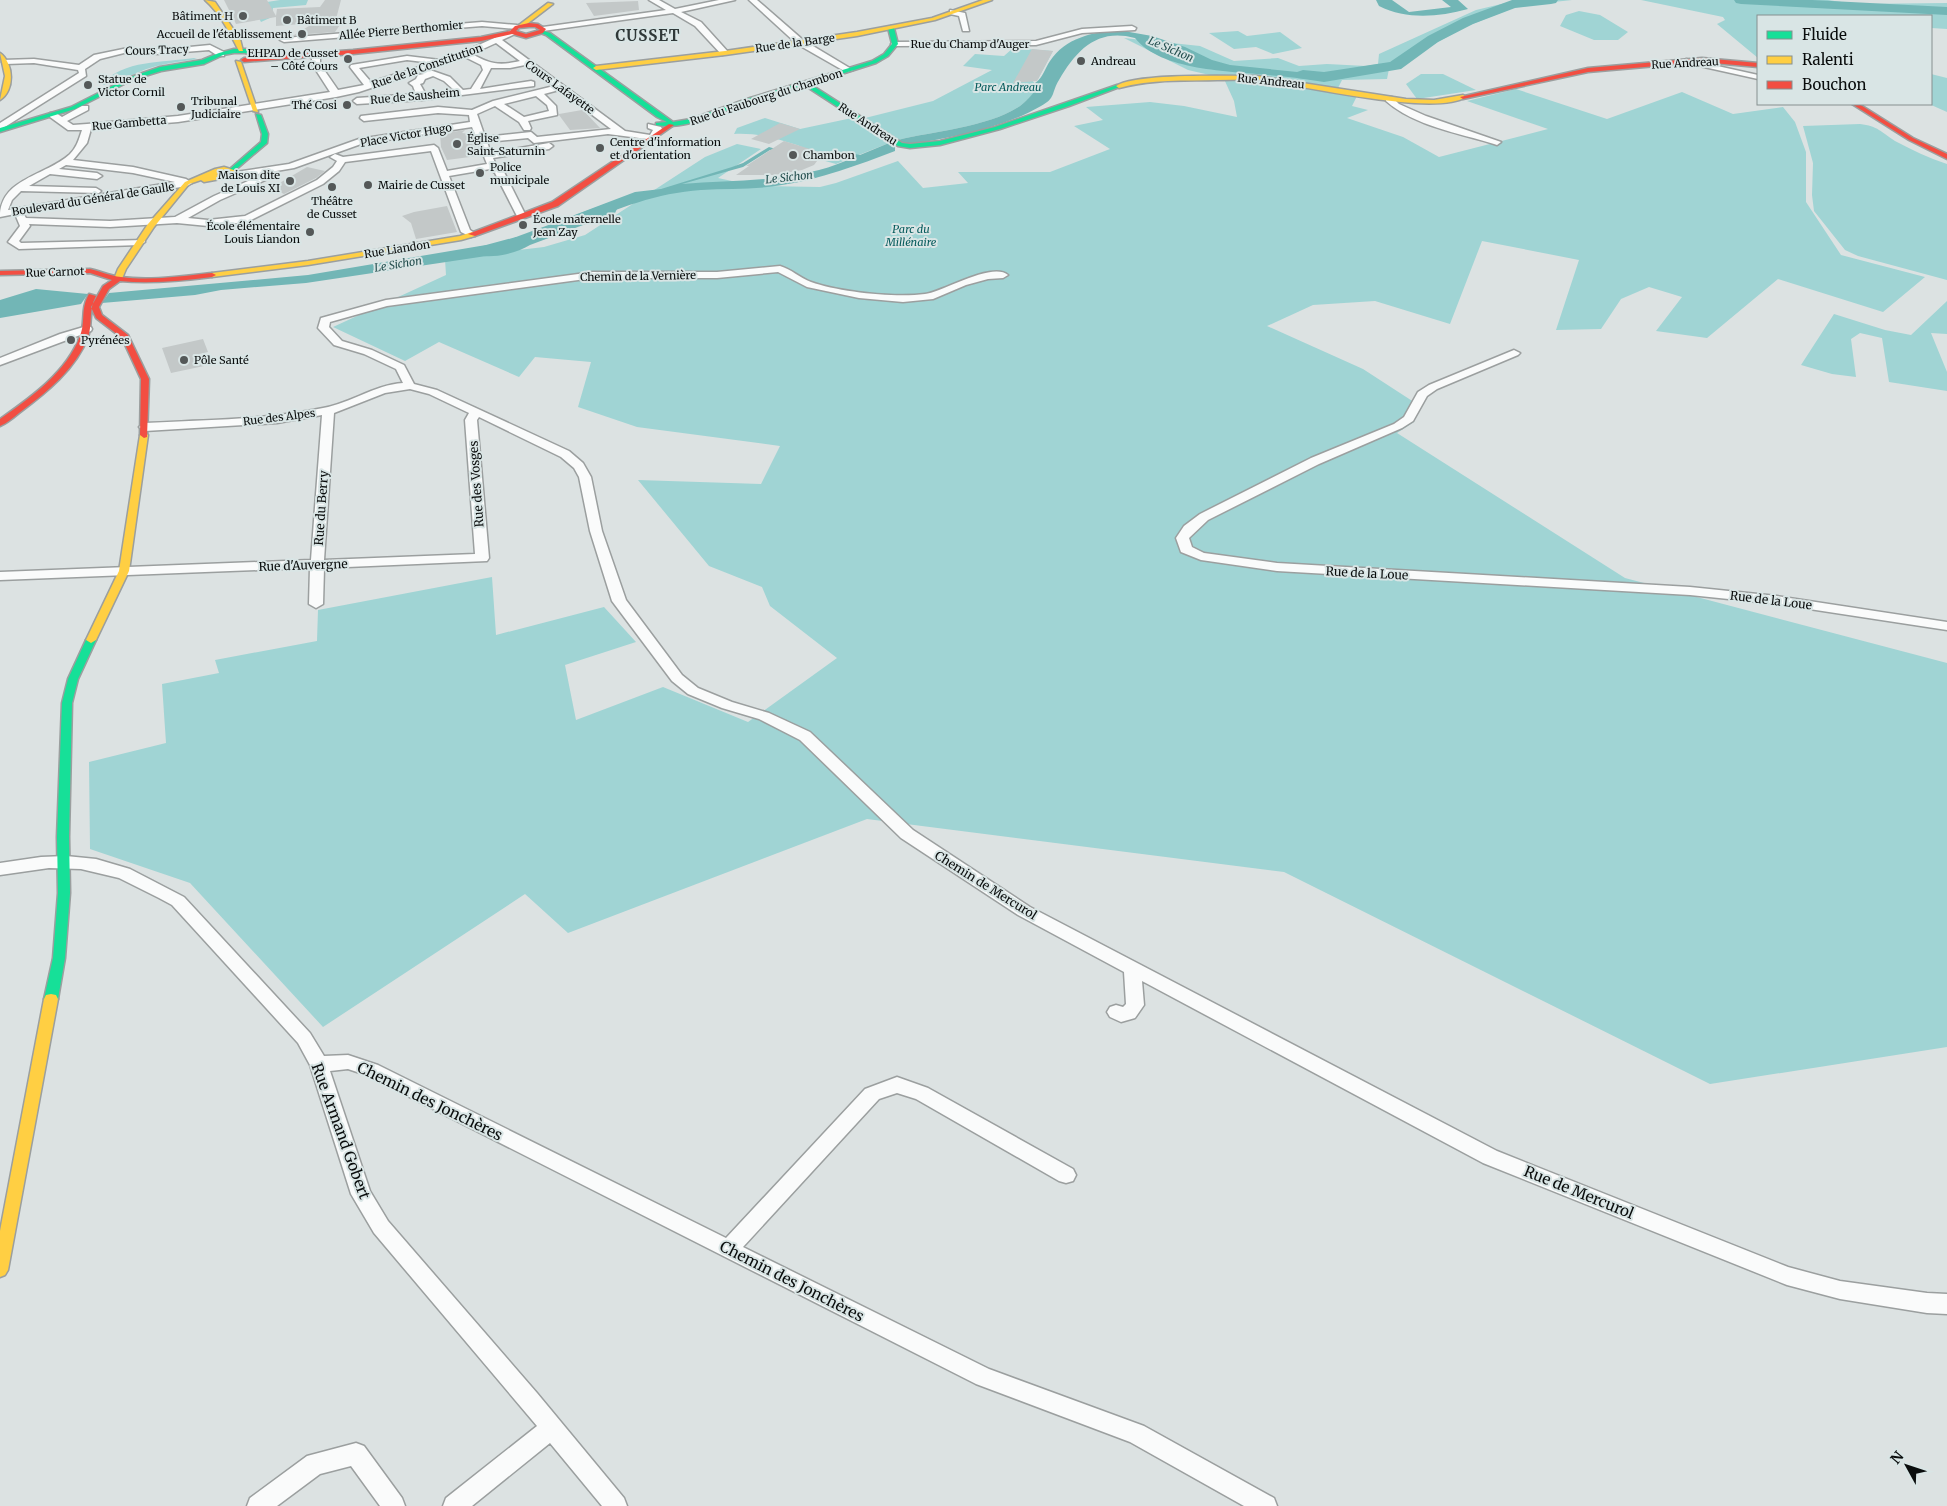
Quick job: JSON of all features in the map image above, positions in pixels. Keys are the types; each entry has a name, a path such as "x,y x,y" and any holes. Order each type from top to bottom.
{"main road":[{"path":"208,0 213,3 237,39 244,56 256,111 265,139 251,154 226,172"},
{"name":"Rue de la Barge","path":"596,68 725,53 891,28 933,19 989,0"},
{"path":"449,42 497,40 526,31 553,2"},
{"path":"891,28 895,44"},
{"path":"219,58 244,56 273,58 449,42 526,31 554,38 596,68 656,122 670,121 671,125"},
{"name":"Rue du Faubourg du Chambon","path":"671,125 711,115 748,100 874,62 886,55 895,44"},
{"name":"Cours Tracy","path":"0,131 57,118 85,108 144,79 219,58"},
{"name":"Cours Tracy","path":"57,118 130,79 146,73 219,58"},
{"path":"0,98 8,86 3,59"},
{"name":"Rue Andreau","path":"806,84 900,145 922,147 940,144 1030,118 1128,83 1146,80 1222,77 1257,78 1389,99 1421,102 1451,100 1575,72 1689,61 1718,60 1757,65"},
{"path":"1857,105 1911,139 1947,157"},
{"name":"Rue Liandon","path":"110,280 172,280 242,272 461,238 555,204 671,125"},
{"name":"Boulevard du Général de Gaulle","path":"187,183 226,172"},
{"path":"0,423 16,412 69,362 79,349 87,329 90,307 187,183"},
{"name":"Rue Carnot","path":"0,273 90,271 110,280"},
{"path":"0,1270 59,958 64,893 67,704 73,679 124,571 145,427 145,379 125,337 90,307"},
{"path":"87,329 117,331"}],"street":[{"path":"653,0 698,24 725,53"},
{"name":"Allée Pierre Berthomier","path":"284,40 448,26 494,24 526,31 674,11 731,0"},
{"path":"753,0 800,42 849,70"},
{"path":"953,12 962,15 966,29"},
{"path":"448,26 449,42"},
{"name":"Rue du Champ d'Auger","path":"895,44 1036,43 1082,31 1132,28"},
{"name":"Rue de la Constitution","path":"356,90 466,54 497,40"},
{"name":"Cours Lafayette","path":"497,40 622,133"},
{"name":"Cours Tracy","path":"0,131 83,74 81,68 97,57 128,50 159,52 210,48 219,58"},
{"path":"316,54 316,64 336,94"},
{"path":"466,54 486,66 529,64"},
{"path":"369,85 354,67 410,57 425,57 439,62"},
{"path":"3,59 34,61 81,68"},
{"path":"1689,61 1757,77"},
{"path":"515,79 529,64"},
{"path":"486,66 487,70 474,91 486,106"},
{"path":"419,69 449,79 460,92"},
{"path":"422,97 417,85 413,83 420,80 421,77 432,74"},
{"path":"515,79 550,79"},
{"name":"Rue de Sausheim","path":"357,101 411,98 474,91 515,79"},
{"path":"364,118 438,110 473,113 496,103 560,87"},
{"path":"356,90 357,101 364,118 367,141"},
{"name":"Rue Gambetta","path":"57,118 71,128 171,120 256,111 356,90"},
{"path":"524,120 554,112 554,108 548,101 536,92"},
{"path":"408,112 411,98"},
{"path":"1389,99 1394,106 1497,142"},
{"path":"488,156 622,133 656,122 658,129 652,138 622,133 608,131 534,140 524,120 496,103"},
{"path":"473,113 475,124 492,166 499,172 521,216"},
{"path":"482,140 529,132 552,123"},
{"name":"Place Victor Hugo","path":"327,154 367,141 475,124"},
{"path":"0,214 16,188 66,162 82,144 87,127"},
{"name":"Place Victor Hugo","path":"327,154 342,160 434,148 444,174"},
{"name":"Boulevard du Général de Gaulle","path":"226,172 256,172 275,169 306,162 327,154"},
{"path":"22,221 79,223 177,220 208,223 247,219 320,182 336,169 342,160"},
{"path":"66,162 133,170 178,179 187,183"},
{"path":"471,234 466,232 444,174 492,166"},
{"path":"177,220 217,198 274,173 275,169"},
{"path":"50,171 97,176"},
{"name":"Boulevard du Général de Gaulle","path":"0,214 187,183"},
{"path":"16,188 97,191 101,197"},
{"path":"52,222 76,202"},
{"path":"18,211 24,226 13,242 19,246 140,242"},
{"path":"42,246 79,223"},
{"name":"Chemin de la Vernière","path":"410,386 400,367 368,352 338,343 323,328 325,320 386,303 593,275 717,275 780,269 807,284 859,295 903,299 929,297 962,283 987,276 1003,275"},
{"path":"0,362 64,336 87,329"},
{"name":"Rue de la Loue","path":"1514,353 1433,387 1422,394 1409,419 1398,426 1314,460 1204,517 1189,528 1182,538 1186,549 1200,556 1277,567 1690,591 1776,600 1947,626"},
{"name":"Rue des Alpes","path":"145,427 268,420 328,411 381,391 410,386"},
{"name":"Chemin de Mercurol","path":"410,386 433,392 565,454 578,466 585,477 596,531 620,601 677,678 693,691 727,705 764,716 804,736 907,834 1024,911 1232,1021"},
{"name":"Rue du Berry","path":"316,604 316,565 328,411"},
{"name":"Rue des Vosges","path":"476,412 471,420 482,558"},
{"name":"Rue d'Auvergne","path":"0,576 482,558"},
{"name":"Rue Armand Gobert","path":"0,869 64,862 116,870 156,887 178,901 304,1038 319,1064 361,1194 381,1227 616,1506"},
{"path":"1116,1012 1121,1015 1129,1013 1135,1005 1132,968"},
{"name":"Rue de Mercurol","path":"1232,1021 1490,1157 1779,1272 1840,1290 1926,1303 1947,1304"},
{"name":"Chemin des Jonchères","path":"319,1064 348,1062 372,1070 983,1377 1136,1434 1266,1506"},
{"path":"728,1249 872,1094 897,1085 922,1093 1066,1175"},
{"path":"454,1506 552,1428"},
{"path":"258,1506 315,1464 356,1454 394,1506"}],"green space":[{"path":"308,0 306,5 273,8 272,17 261,22 256,12 267,2"},
{"path":"1518,0 1572,0 1518,6 1465,27 1389,69 1387,79 1342,80 1338,88 1214,76 1188,70 1124,38 1200,46 1234,61 1278,58 1299,66 1327,64 1366,66 1378,64 1379,54 1476,10"},
{"path":"1641,0 1828,0 1855,4 1947,3 1947,29 1932,28 1932,15 1757,15 1757,57 1717,24 1725,20 1723,17"},
{"path":"1579,11 1600,15 1628,32 1618,40 1594,40 1560,26 1566,15"},
{"path":"1238,31 1247,36 1280,32 1302,48 1273,54 1256,47 1234,49 1209,33"},
{"name":"Parc Andreau","path":"1013,48 1053,51 1038,79 1031,79 1037,86 1037,89 1023,104 1007,113 978,124 898,140 865,118 933,101 992,70 963,66 975,54 1004,56"},
{"path":"197,59 156,66 111,83 100,85 110,77 132,66"},
{"path":"1421,74 1443,74 1476,90 1417,99 1406,84"},
{"path":"1932,74 1947,78 1947,112 1931,105"},
{"name":"Parc du Millénaire","path":"1224,79 1266,82 1357,96 1352,106 1368,110 1347,118 1403,137 1439,157 1548,129 1467,101 1516,89 1607,119 1682,92 1733,114 1783,107 1795,122 1806,152 1806,202 1841,255 1925,277 1883,312 1778,279 1707,338 1656,331 1682,297 1649,287 1621,299 1601,329 1556,330 1579,260 1482,241 1450,324 1375,301 1313,305 1267,326 1363,369 1420,406 1414,422 1397,433 1625,578 1947,663 1947,1047 1710,1084 1284,872 867,819 568,933 525,894 323,1027 190,883 90,849 89,762 166,743 162,684 219,673 215,660 317,641 318,610 492,577 496,635 604,607 636,642 565,665 576,720 663,687 748,722 837,658 770,606 762,587 709,566 638,480 761,484 780,446 637,427 578,407 591,362 535,357 519,377 439,342 405,361 333,327 446,275 445,259 544,247 585,235 705,157 737,144 761,149 718,178 755,186 820,187 898,161 923,188 968,183 958,172 1050,172 1110,149 1074,126 1103,120 1086,107 1150,102 1184,106 1237,117 1234,101"},
{"path":"765,118 800,129 852,118 889,143 836,164 818,159 823,153 789,142 758,135 734,134 737,128"},
{"path":"1860,124 1875,128 1908,148 1947,164 1947,280 1858,256 1845,250 1814,211 1812,195 1813,163 1803,126"},
{"path":"555,224 568,232 539,241 529,235"},
{"path":"1947,301 1947,334 1931,333 1947,372 1947,391 1889,382 1882,338 1860,333 1851,339 1856,377 1832,374 1801,365 1834,314 1885,330 1911,335"}],"water":[{"path":"1376,0 1392,0 1409,12 1451,7 1442,0 1458,0 1468,9 1423,16 1400,14 1379,6"},
{"path":"1118,30 1152,36 1185,47 1212,60 1230,65 1317,74 1339,73 1345,78 1326,80 1306,79 1197,67 1161,57 1147,49 1135,38 1110,36 1099,39 1081,50 1066,69 1049,100 1026,114 992,127 958,136 906,145 898,140 978,124 1007,113 1022,104 1037,89 1035,83 1042,76 1056,53 1063,47 1089,35"},
{"path":"889,143 895,147 895,151 811,179 772,187 701,190 669,194 623,207 577,226 564,219 635,192 661,189 732,167 743,163 769,147 783,151 770,150 743,167 682,184 768,179 802,174 832,166 855,157 855,154 860,155"},
{"path":"516,237 529,244 493,255 306,283 102,303 109,293 308,275 486,245"},
{"path":"36,289 88,294 81,304 0,318 0,300"}],"building":[{"path":"224,0 267,0 276,16 277,9 320,7 325,0 341,0 335,23 342,22 335,32 294,35 314,23 276,26 276,17 236,24"},
{"path":"638,1 639,10 594,16 586,3"},
{"path":"1032,49 1053,51 1037,81 1013,83"},
{"path":"583,110 600,128 570,130 559,115"},
{"path":"780,123 800,129 769,144 751,139"},
{"name":"Église Saint-Saturnin","path":"465,130 462,133 474,136 477,156 447,160 441,147 440,134"},
{"path":"784,141 823,153 814,165 802,170 774,175 736,175 749,166 746,166"},
{"name":"Maison dite de Louis XI","path":"307,167 325,171 316,178 284,194 271,188"},
{"path":"447,206 457,232 416,239 411,223 402,216 414,212"},
{"name":"Pôle Santé","path":"203,339 208,352 199,354 204,366 171,373 162,348"}],"waterway":[{"name":"Le Sichon","path":"1303,75 1324,77 1395,66 1433,39 1468,21 1513,4 1551,0"},
{"name":"Le Sichon","path":"1741,0 1947,11"},
{"name":"Le Sichon","path":"485,251 515,246 523,241 608,209"}],"traffic: fast":[{"path":"658,124 682,123 693,120 749,100 874,62 886,55 895,44 891,28"},
{"path":"541,32 548,34 659,116 670,121 671,125"},
{"path":"0,130 73,108 130,79 160,69 204,62 221,54 234,51 246,51 260,56"},
{"path":"806,84 900,145 910,146 940,143 980,133 1033,117 1119,86"},
{"path":"232,170 264,143 265,134 258,115"},
{"path":"51,999 59,958 64,893 63,837 67,703 73,679 91,640"}],"traffic: slow":[{"path":"208,0 213,3 237,39 241,50"},
{"path":"596,68 725,53 857,34 933,19 989,0"},
{"path":"521,26 550,4"},
{"path":"0,55 6,66 8,76 4,93 0,98"},
{"path":"238,62 256,111"},
{"path":"1119,86 1128,83 1169,79 1257,78 1406,101 1434,102 1463,97"},
{"path":"204,180 229,176 234,171 224,169 213,173 212,176 218,178"},
{"path":"118,279 122,269 151,226 187,183 217,170"},
{"path":"212,275 308,263 461,238 472,234"},
{"path":"91,640 124,571 144,435"},
{"path":"0,1270 51,999"}],"traffic: jam":[{"path":"244,60 353,52 481,39 512,32 517,27 529,25 536,25 543,29 541,32 526,36 512,32"},
{"path":"1463,97 1588,70 1702,60 1757,65"},
{"path":"1857,105 1911,139 1947,157"},
{"path":"472,234 555,204 671,125"},
{"path":"0,273 90,271 118,279 140,281 172,280 212,275"},
{"path":"118,279 106,288 95,307 99,316 125,337 145,379 144,435"},
{"path":"0,423 24,406 48,385 78,350 86,332 86,312 92,296"}],"place":[{"name":"Bâtiment H","path":"243,16"},
{"name":"Bâtiment B","path":"287,20"},
{"name":"Accueil de l'établissement","path":"302,34"},
{"name":"EHPAD de Cusset – Côté Cours","path":"348,59"},
{"name":"Andreau","path":"1081,61"},
{"name":"Statue de Victor Cornil","path":"88,85"},
{"name":"Thé Cosi","path":"347,105"},
{"name":"Tribunal Judiciaire","path":"181,107"},
{"name":"Église Saint-Saturnin","path":"457,144"},
{"name":"Centre d'information et d'orientation","path":"600,148"},
{"name":"Chambon","path":"793,155"},
{"name":"Police municipale","path":"480,173"},
{"name":"Maison dite de Louis XI","path":"290,181"},
{"name":"Mairie de Cusset","path":"368,185"},
{"name":"Théâtre de Cusset","path":"332,187"},
{"name":"École maternelle Jean Zay","path":"523,225"},
{"name":"École élémentaire Louis Liandon","path":"310,232"},
{"name":"Pyrénées","path":"71,340"},
{"name":"Pôle Santé","path":"184,360"}],"district":[{"name":"CUSSET","path":"648,35"}]}
